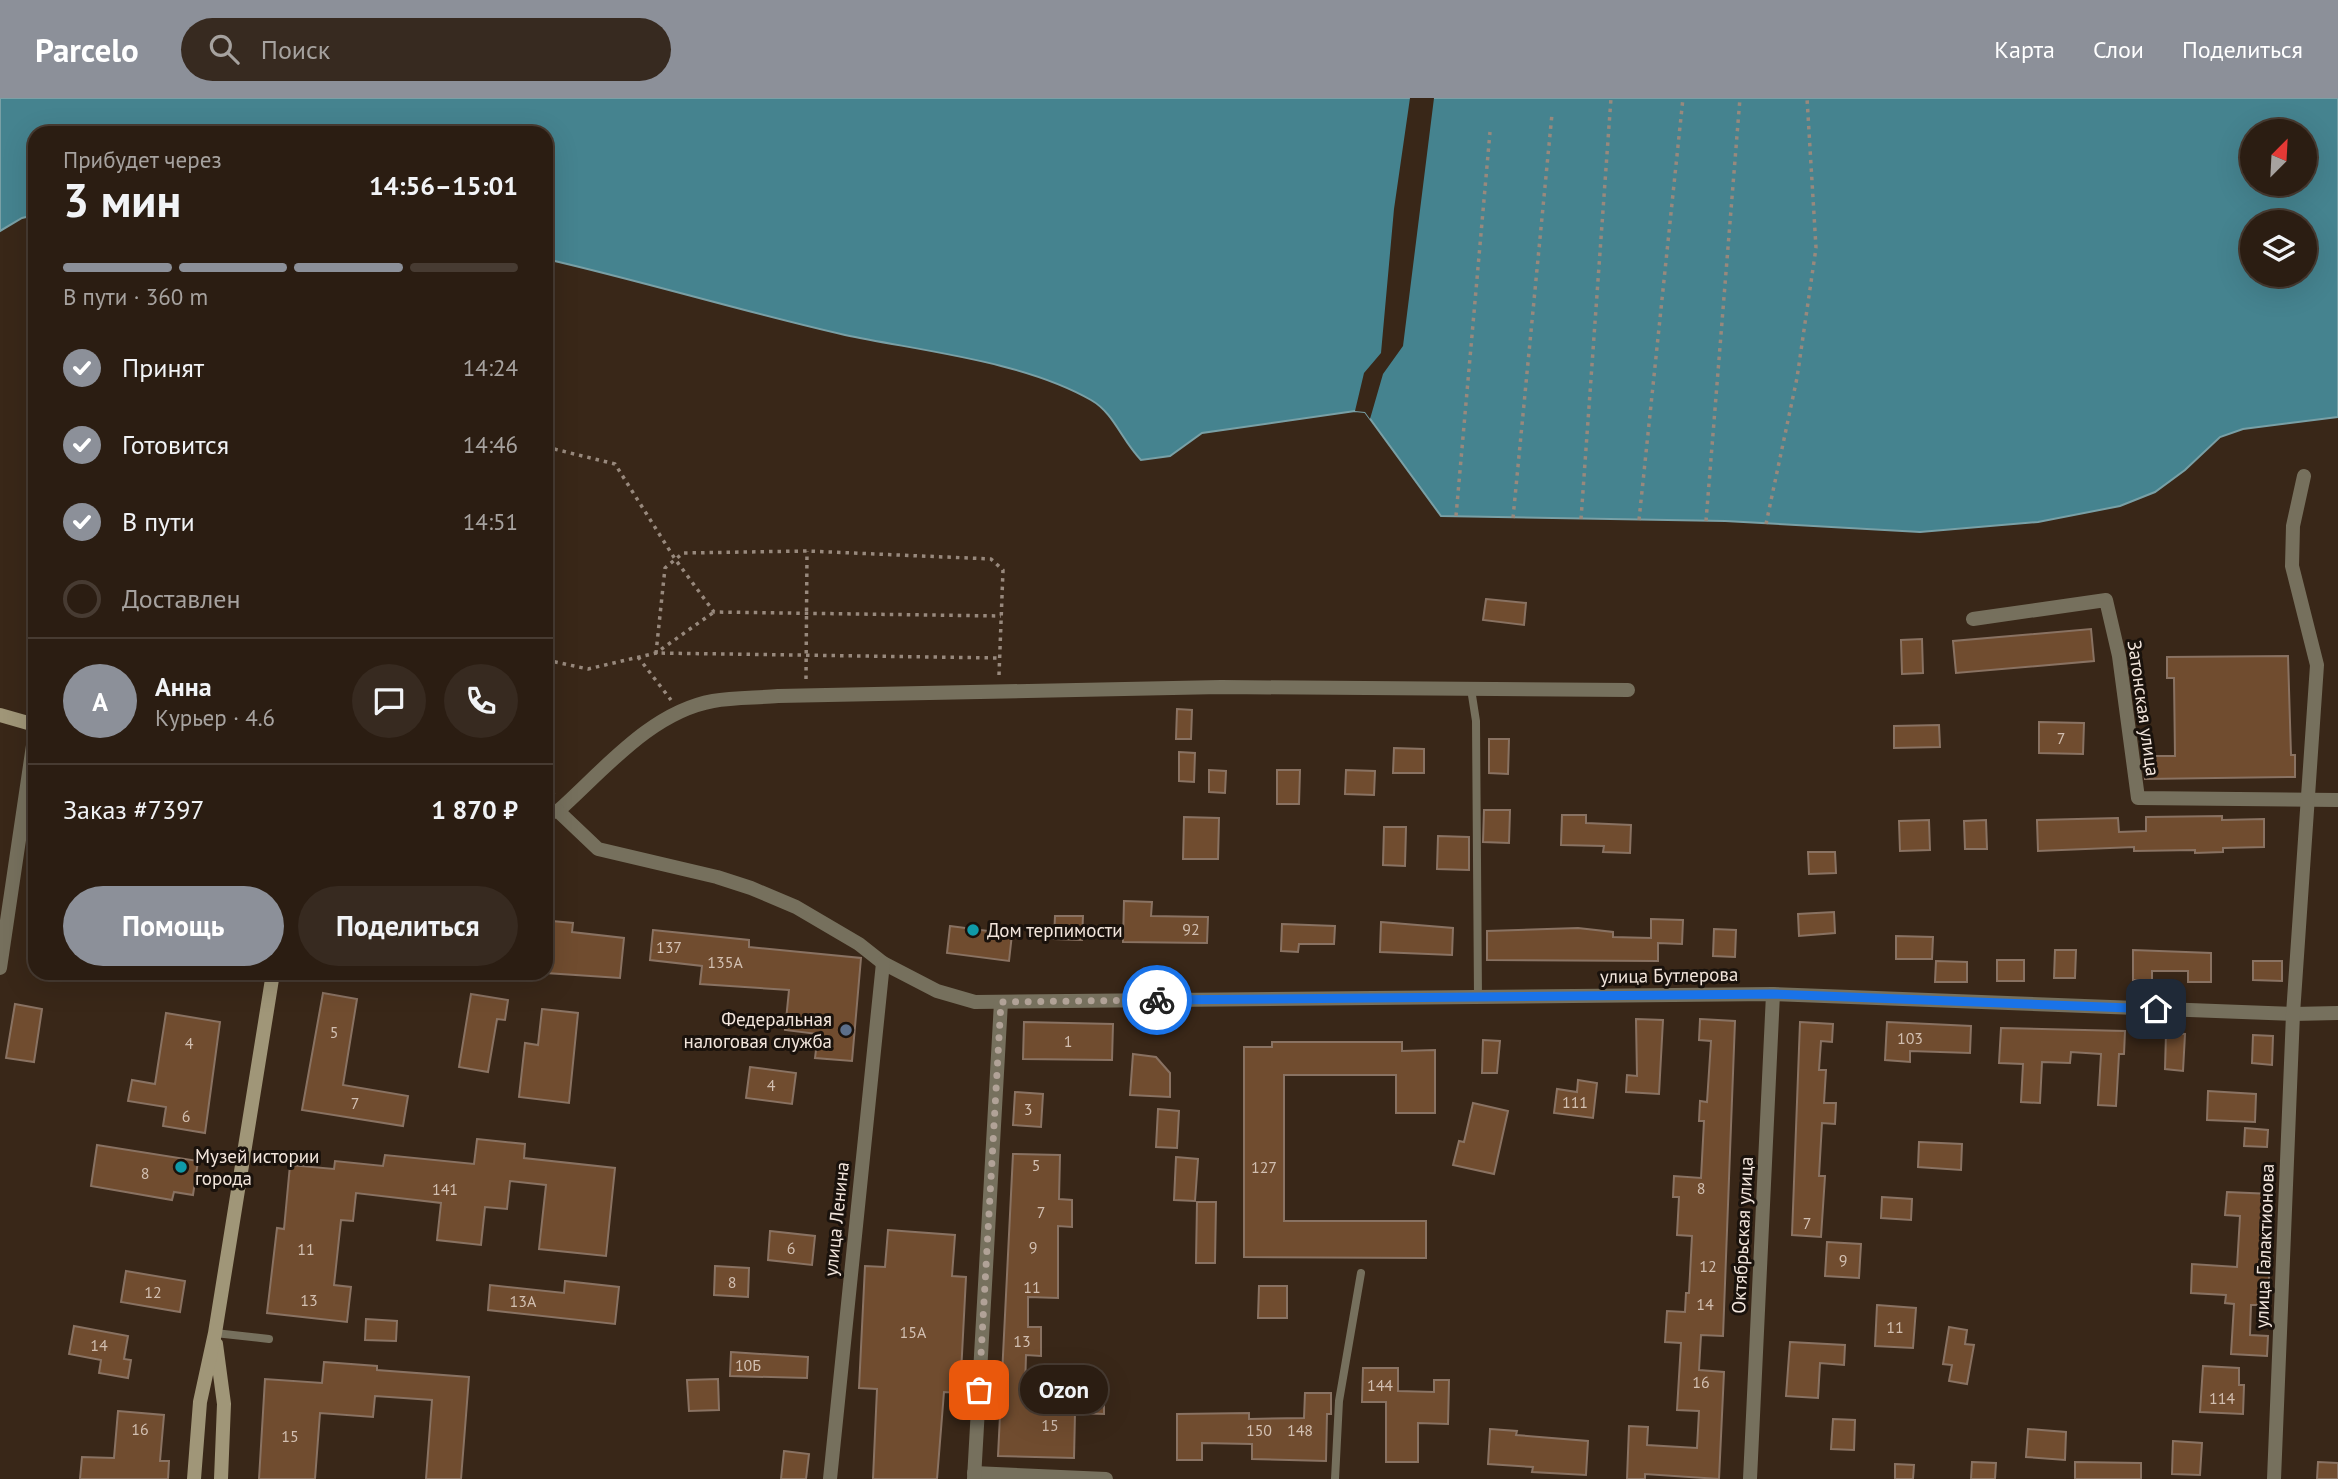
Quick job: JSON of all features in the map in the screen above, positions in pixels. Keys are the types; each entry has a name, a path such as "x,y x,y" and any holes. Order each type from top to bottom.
{"main road":[{"path":"3,717 28,723"},
{"path":"194,1479 200,1402 215,1333 272,980"},
{"path":"215,1333 224,1404 221,1479"},
{"path":"200,1402 224,1404"}],"street":[{"name":"улица Галактионова","path":"2274,1479 2293,1014 2317,665 2292,566 2293,526 2304,476"},
{"name":"Затонская улица","path":"1973,619 2106,600 2119,656 2138,798 2338,800"},
{"path":"553,811 653,727 679,711 714,700 807,695 1221,687 1628,690"},
{"path":"0,968 28,779"},
{"name":"улица Бутлерова","path":"553,813 598,849 707,874 751,888 796,907 830,926 883,962 956,998 975,1002 1773,994 2293,1014 2338,1013"},
{"name":"улица Ленина","path":"830,1479 883,962"},
{"name":"Октябрьская улица","path":"1750,1479 1773,994"},
{"path":"1001,1002 974,1476 1106,1479"}],"lane":[{"path":"1471,688 1476,721 1478,997"},
{"path":"1335,1479 1339,1401 1361,1273"},
{"path":"215,1333 269,1339"}],"path":[{"path":"1581,519 1611,98"},
{"path":"1639,520 1684,98"},
{"path":"1706,521 1740,98"},
{"path":"1766,524 1797,378 1815,248 1807,98"},
{"path":"1513,517 1552,114"},
{"path":"1456,516 1490,132"},
{"path":"553,449 615,464 675,559 714,612"},
{"path":"807,551 804,655 807,695"},
{"path":"656,653 665,568 683,553 807,551 991,559 1003,570 999,691"},
{"path":"656,653 714,612 1001,616"},
{"path":"553,662 587,669 656,653 1000,658"},
{"path":"638,657 679,711"}],"water":[{"path":"0,98 2338,98 2338,417 2243,429 2220,437 2185,470 2155,492 2120,506 2038,522 1920,532 1725,521 1441,516 1365,412 1355,411 1202,433 1170,456 1141,460 1099,406 1064,387 1035,376 971,359 807,326 553,261 553,126 28,126 28,217 0,231"}],"pier":[{"path":"1410,98 1434,98 1403,346 1383,374 1370,419 1365,412 1355,411 1364,373 1381,353 1394,209"}],"building":[{"path":"1486,599 1526,603 1524,625 1483,620"},
{"path":"2091,629 2094,661 1956,673 1953,641"},
{"path":"1922,639 1923,673 1902,674 1901,640"},
{"path":"2288,656 2291,755 2295,755 2295,777 2145,779 2143,756 2175,756 2174,678 2167,678 2167,657"},
{"path":"1177,709 1192,710 1191,739 1176,739"},
{"path":"2039,722 2084,723 2083,754 2039,753"},
{"path":"1939,725 1940,747 1894,748 1894,726"},
{"path":"1489,739 1509,739 1508,774 1489,773"},
{"path":"1394,748 1424,749 1424,773 1393,773"},
{"path":"1179,752 1195,753 1194,782 1179,781"},
{"path":"1209,770 1226,771 1225,793 1209,792"},
{"path":"1277,770 1300,770 1299,804 1277,804"},
{"path":"1346,770 1375,771 1374,795 1345,794"},
{"path":"1484,810 1510,810 1509,843 1483,842"},
{"path":"1562,815 1586,815 1586,823 1631,825 1630,853 1603,852 1604,846 1561,845"},
{"path":"2222,816 2222,820 2264,819 2264,847 2223,848 2223,852 2195,853 2195,850 2134,851 2134,847 2038,851 2037,820 2118,818 2119,832 2146,831 2146,817"},
{"path":"1184,817 1219,818 1218,859 1183,859"},
{"path":"1929,820 1930,850 1900,851 1899,821"},
{"path":"1986,820 1987,849 1965,849 1964,821"},
{"path":"1384,827 1406,827 1405,866 1383,865"},
{"path":"1438,836 1469,837 1469,870 1437,869"},
{"path":"1808,852 1835,852 1836,873 1809,874"},
{"path":"1124,901 1152,902 1151,916 1208,917 1207,943 1123,942"},
{"path":"1834,912 1835,933 1799,936 1798,914"},
{"path":"1055,916 1083,916 1082,940 1054,939"},
{"path":"1651,919 1683,920 1682,944 1658,943 1658,961 1487,960 1487,931 1578,928 1613,932 1613,937 1651,938"},
{"path":"553,921 573,923 572,932 624,938 620,978 553,973"},
{"path":"1381,922 1453,928 1452,955 1380,952"},
{"path":"1282,924 1335,926 1334,944 1299,944 1298,952 1281,951"},
{"path":"950,926 1012,934 1009,961 947,953"},
{"path":"1714,929 1736,930 1735,957 1713,956"},
{"path":"653,930 749,940 749,947 861,958 852,1061 815,1058 818,1034 785,1030 789,990 700,984 702,966 650,960"},
{"path":"1896,936 1933,937 1932,959 1896,959"},
{"path":"2055,950 2076,950 2075,978 2054,978"},
{"path":"2133,950 2211,953 2211,982 2188,982 2188,971 2152,971 2152,980 2133,980"},
{"path":"1997,960 2024,960 2024,981 1997,981"},
{"path":"1936,961 1967,962 1967,982 1935,982"},
{"path":"2253,961 2282,961 2282,981 2253,980"},
{"path":"323,993 357,999 343,1085 408,1096 403,1126 302,1110"},
{"path":"471,994 508,1000 505,1020 497,1019 488,1072 459,1067"},
{"path":"15,1004 42,1009 34,1062 6,1058"},
{"path":"542,1009 578,1013 569,1103 519,1097 525,1043 538,1045"},
{"path":"166,1013 220,1022 205,1133 163,1126 166,1107 128,1101 132,1080 155,1084"},
{"path":"1636,1019 1663,1020 1659,1094 1626,1092 1627,1075 1637,1076"},
{"path":"1700,1019 1735,1021 1723,1336 1701,1335 1699,1370 1724,1372 1719,1479 1645,1474 1645,1479 1627,1479 1629,1426 1648,1427 1647,1445 1697,1448 1699,1411 1677,1410 1681,1343 1665,1342 1667,1311 1685,1312 1686,1293 1689,1293 1692,1236 1677,1235 1679,1197 1673,1197 1674,1176 1701,1178 1704,1121 1699,1121 1700,1101 1707,1102 1711,1041 1699,1040"},
{"path":"1024,1022 1113,1024 1112,1060 1023,1059"},
{"path":"1800,1022 1833,1024 1832,1042 1821,1041 1819,1070 1826,1070 1824,1103 1836,1103 1835,1124 1822,1123 1819,1176 1825,1176 1821,1237 1792,1235"},
{"path":"1887,1022 1971,1026 1970,1053 1910,1051 1910,1062 1885,1060"},
{"path":"2001,1028 2125,1031 2124,1054 2119,1054 2116,1106 2098,1105 2101,1054 2071,1052 2070,1063 2042,1062 2040,1103 2021,1102 2023,1064 1999,1063"},
{"path":"2166,1033 2185,1034 2183,1071 2165,1069"},
{"path":"2253,1035 2273,1036 2272,1065 2252,1063"},
{"path":"1483,1040 1500,1041 1497,1073 1482,1073"},
{"path":"1272,1042 1402,1042 1402,1051 1435,1050 1435,1113 1396,1113 1396,1075 1284,1075 1284,1221 1426,1221 1426,1258 1244,1257 1244,1047 1272,1047"},
{"path":"1133,1054 1156,1057 1170,1073 1170,1097 1130,1095"},
{"path":"750,1067 796,1073 792,1104 746,1098"},
{"path":"1578,1080 1597,1083 1593,1118 1554,1113 1557,1089 1577,1092"},
{"path":"2208,1091 2256,1094 2255,1122 2207,1120"},
{"path":"1015,1092 1043,1094 1041,1127 1013,1125"},
{"path":"1473,1103 1508,1111 1494,1174 1453,1165 1459,1141 1464,1142"},
{"path":"1158,1109 1179,1111 1177,1148 1156,1147"},
{"path":"2245,1128 2268,1130 2267,1147 2244,1146"},
{"path":"477,1139 525,1144 524,1158 615,1168 606,1256 539,1249 546,1185 510,1181 507,1209 485,1207 481,1245 437,1240 441,1203 356,1193 353,1221 341,1220 334,1285 351,1287 347,1322 267,1313 277,1228 284,1229 290,1165 334,1169 335,1161 383,1166 385,1155 474,1164"},
{"path":"1919,1142 1962,1144 1961,1170 1918,1167"},
{"path":"97,1145 198,1161 193,1195 174,1192 172,1200 91,1186"},
{"path":"1013,1154 1060,1155 1059,1199 1072,1200 1072,1227 1058,1226 1058,1298 1028,1297 1028,1327 1041,1327 1041,1356 1026,1355 1025,1388 1104,1390 1104,1414 1075,1413 1074,1458 998,1456"},
{"path":"1176,1157 1198,1159 1195,1201 1174,1200"},
{"path":"2227,1192 2272,1194 2268,1305 2251,1305 2250,1335 2268,1336 2267,1356 2231,1354 2234,1304 2225,1303 2226,1295 2191,1293 2192,1264 2237,1267 2240,1216 2225,1215"},
{"path":"1882,1197 1912,1199 1911,1220 1881,1218"},
{"path":"1197,1202 1216,1202 1215,1263 1196,1263"},
{"path":"888,1230 955,1235 952,1276 966,1277 960,1393 944,1392 937,1479 873,1479 877,1389 859,1388 865,1266 885,1267"},
{"path":"770,1231 815,1236 812,1265 768,1260"},
{"path":"1827,1242 1861,1244 1859,1278 1825,1276"},
{"path":"715,1266 749,1268 748,1297 714,1295"},
{"path":"126,1271 185,1281 180,1312 121,1302"},
{"path":"565,1281 619,1287 615,1324 488,1310 490,1285 564,1293"},
{"path":"1259,1286 1287,1286 1287,1318 1258,1318"},
{"path":"1877,1305 1916,1308 1913,1348 1875,1346"},
{"path":"366,1319 397,1321 396,1341 365,1340"},
{"path":"74,1326 128,1336 124,1359 131,1360 128,1378 99,1373 101,1360 69,1354"},
{"path":"1949,1327 1967,1330 1965,1344 1974,1345 1967,1384 1949,1381 1952,1365 1943,1364"},
{"path":"1790,1342 1845,1345 1844,1365 1820,1363 1818,1398 1786,1396"},
{"path":"731,1352 808,1357 807,1378 730,1376"},
{"path":"324,1362 377,1366 377,1370 469,1377 461,1479 426,1479 432,1400 375,1396 373,1417 320,1413 315,1479 259,1479 265,1379 322,1383"},
{"path":"2203,1366 2239,1368 2239,1385 2244,1385 2243,1414 2200,1412"},
{"path":"1363,1368 1398,1368 1398,1391 1434,1392 1434,1380 1449,1380 1448,1424 1418,1423 1418,1462 1386,1462 1386,1402 1362,1402"},
{"path":"718,1379 719,1410 689,1411 687,1380"},
{"path":"1305,1393 1331,1393 1331,1414 1327,1414 1326,1461 1252,1459 1252,1444 1202,1443 1202,1460 1177,1460 1177,1414 1249,1413 1249,1419 1304,1418"},
{"path":"118,1411 164,1415 160,1461 169,1461 168,1479 80,1479 82,1457 114,1458"},
{"path":"1833,1419 1855,1420 1854,1450 1831,1449"},
{"path":"1490,1429 1517,1431 1516,1435 1588,1441 1586,1475 1532,1472 1533,1467 1488,1464"},
{"path":"2028,1429 2066,1432 2065,1460 2026,1457"},
{"path":"2173,1441 2202,1443 2200,1475 2172,1474"},
{"path":"784,1451 809,1454 806,1479 781,1479"},
{"path":"1972,1462 1996,1463 1995,1479 1971,1479"},
{"path":"2075,1462 2141,1463 2141,1479 2075,1479"},
{"path":"2318,1462 2338,1463 2338,1479 2317,1479"},
{"path":"1895,1464 1914,1465 1913,1479 1895,1479"}],"way so far":[{"path":"979,1390 1001,1002 1157,1000"}],"place":[{"name":"Дом терпимости","path":"973,930"},
{"name":"Федеральная налоговая служба","path":"846,1030"},
{"name":"Музей истории города","path":"181,1167"},
{"name":"Ozon","path":"979,1390"}],"route":[{"path":"1157,1000 1773,994 2156,1009"}]}
